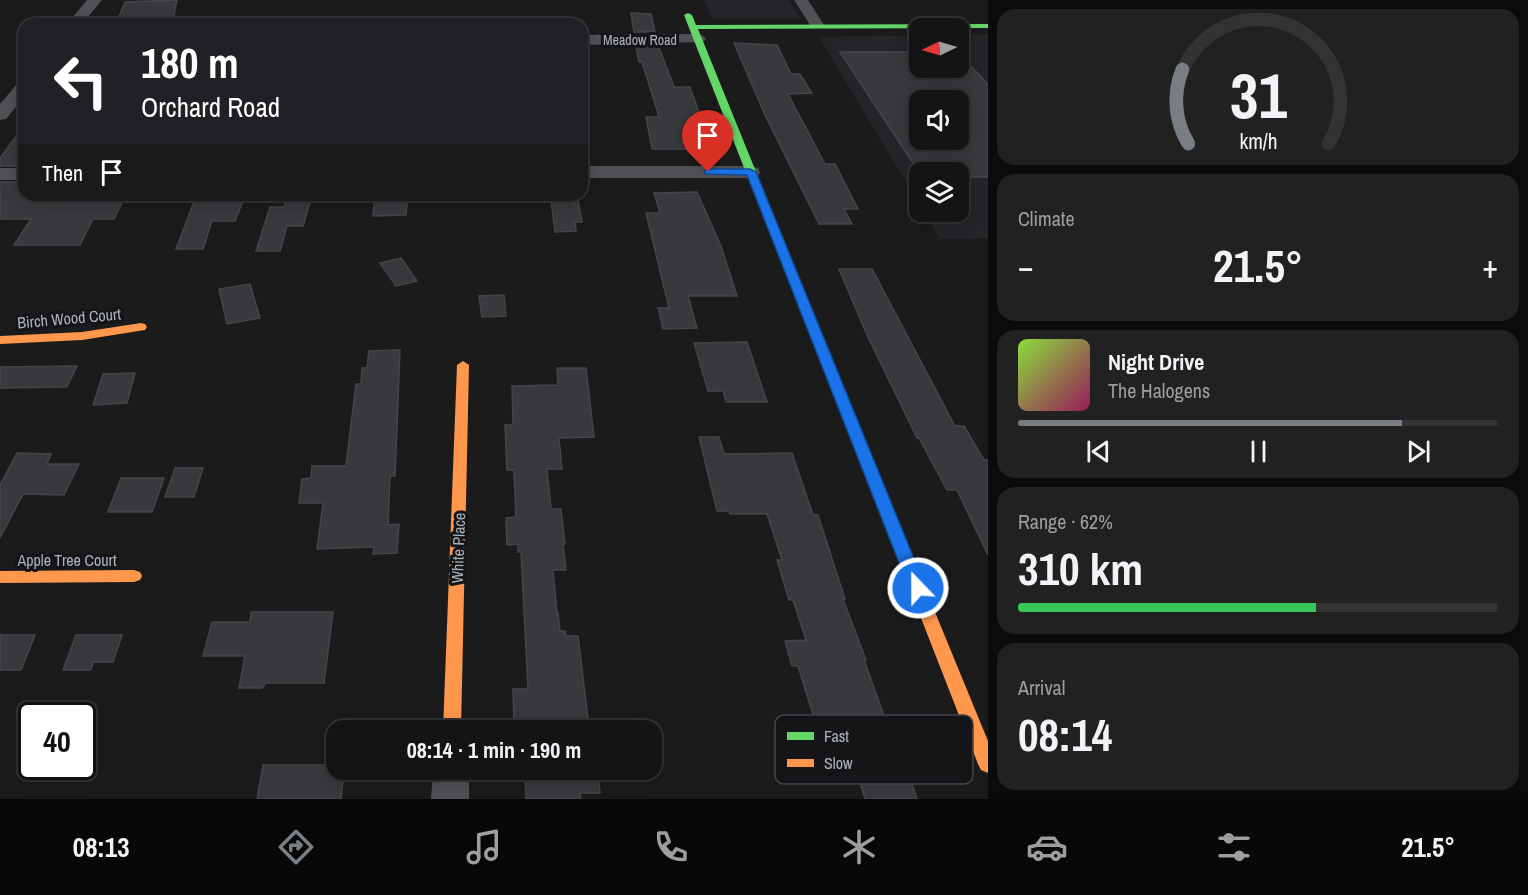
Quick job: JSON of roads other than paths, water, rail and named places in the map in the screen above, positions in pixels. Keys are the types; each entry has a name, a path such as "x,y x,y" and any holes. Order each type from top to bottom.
{"street":[{"path":"79,18 95,0"},
{"path":"801,0 817,25"},
{"path":"968,715 693,27 988,26"},
{"name":"Meadow Road","path":"588,39 693,27"},
{"path":"0,115 18,93"},
{"path":"588,172 750,172"},
{"path":"0,174 18,174"},
{"name":"Birch Wood Court","path":"0,340 82,336 141,327"},
{"name":"White Place","path":"452,720 463,365"},
{"name":"Apple Tree Court","path":"0,577 134,576"},
{"path":"973,727 988,764"},
{"path":"450,799 451,780"}]}
